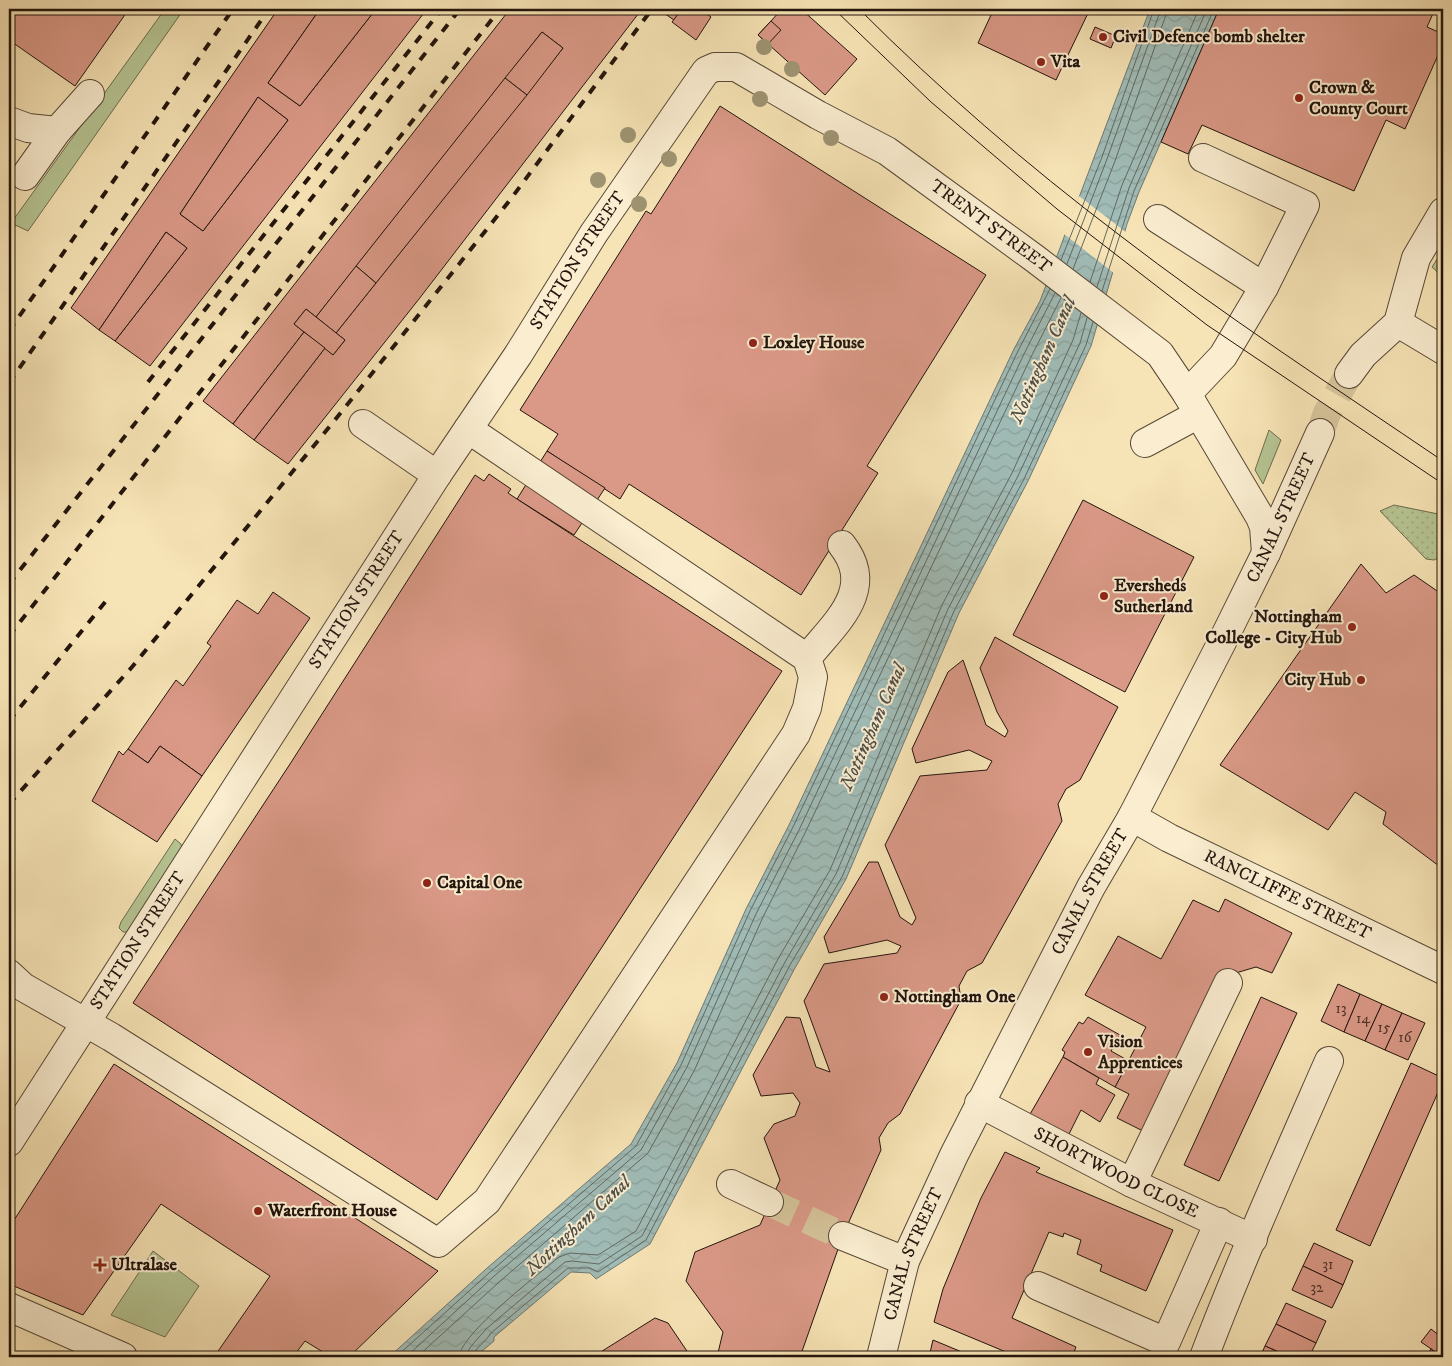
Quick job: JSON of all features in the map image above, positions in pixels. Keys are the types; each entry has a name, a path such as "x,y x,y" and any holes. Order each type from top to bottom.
{"street":[{"name":"TRENT STREET","path":"715,67 736,68 886,151 1034,258 1160,354 1260,517 1264,527 1266,554"},
{"name":"STATION STREET","path":"9,1142 594,233 691,90 706,70 715,67"},
{"path":"25,176 57,131 90,94"},
{"path":"9,121 28,128 57,131"},
{"path":"1145,443 1192,404 1264,286 1304,204 1203,158"},
{"path":"1349,374 1364,355 1398,323 1416,258 1443,212"},
{"path":"1158,219 1264,286"},
{"path":"1398,323 1443,350"},
{"path":"364,424 396,449 437,475"},
{"path":"13,978 111,1037 438,1242 487,1201 796,734 807,708 812,677 807,658 468,430"},
{"name":"CANAL STREET","path":"881,1357 905,1261 979,1103 1092,887 1132,817 1266,554 1320,433"},
{"path":"807,658 852,600 856,566 842,545"},
{"name":"RANCLIFFE STREET","path":"1132,817 1169,838 1443,970"},
{"path":"1132,1183 1228,983"},
{"path":"1204,1357 1238,1268 1253,1239 1329,1061"},
{"name":"SHORTWOOD CLOSE","path":"979,1103 1132,1183 1253,1239"},
{"path":"731,1184 769,1202"},
{"path":"1038,1286 1166,1342 1219,1222"},
{"path":"843,1236 905,1261"},
{"path":"9,1307 123,1357"}],"green space":[{"path":"165,9 184,9 28,231 11,223"},
{"path":"1443,250 1443,277 1432,267"},
{"path":"1269,430 1281,440 1263,484 1255,470"},
{"path":"1394,505 1443,515 1443,556 1434,560 1426,559 1380,511"},
{"path":"175,839 181,844 182,849 130,928 127,932 123,932 119,928 121,922"},
{"path":"153,1251 199,1286 165,1337 111,1315"}],"water":[{"name":"Nottingham Canal","path":"1150,9 1219,9 1139,192 1127,224 1091,346 1028,481 959,613 846,879 795,968 650,1244 596,1279 590,1273 571,1272 494,1337 494,1341 475,1357 389,1357 486,1269 631,1144 677,1063 746,909 789,825 1014,349 1040,301"}],"pier":[{"path":"1079,196 1127,233 1115,274 1064,234"}],"building":[{"path":"9,9 129,9 75,86 9,40"},
{"path":"278,9 320,9 268,83 300,106 376,9 427,9 150,366 115,341 187,248 166,232 99,330 71,308","holes":["258,97 288,120 203,231 180,214"]},
{"path":"320,9 376,9 300,106 268,83"},
{"path":"510,9 642,9 419,299 288,464 254,440 325,348 333,355 345,340 336,333 563,48 542,32 316,317 306,309 294,324 304,332 233,424 203,401"},
{"path":"658,9 682,9 674,20"},
{"path":"682,9 700,9 711,17 696,40 672,22"},
{"path":"782,9 801,9 857,59 825,95 758,35"},
{"name":"Vita","path":"979,9 1090,9 1056,80 978,43 991,15"},
{"name":"Crown & County Court","path":"1219,9 1435,9 1427,27 1443,34 1443,44 1405,129 1386,120 1354,191 1202,125 1188,154 1161,142"},
{"path":"771,21 781,30 768,44 758,35"},
{"name":"Civil Defence bomb shelter","path":"1095,27 1116,36 1111,48 1090,39"},
{"path":"542,32 563,48 527,95 505,78"},
{"path":"505,78 527,95 376,283 356,266"},
{"path":"258,97 288,120 203,231 180,214"},
{"name":"Loxley House","path":"720,106 986,275 867,466 878,473 801,595 629,484 620,499 547,451 558,434 520,410 646,211 651,214"},
{"path":"166,232 187,248 115,341 99,330"},
{"path":"356,266 376,283 336,333 316,317"},
{"path":"306,309 345,340 333,355 294,324"},
{"path":"304,332 325,348 254,440 233,424"},
{"path":"547,451 605,488 574,535 517,499"},
{"name":"Capital One","path":"489,474 511,489 508,493 782,671 437,1200 133,1003 290,764 475,475 484,481"},
{"name":"Eversheds Sutherland","path":"1083,500 1194,557 1125,692 1013,635"},
{"name":"City Hub","path":"1361,564 1386,593 1414,575 1443,595 1443,869 1383,824 1386,812 1355,792 1328,830 1220,765"},
{"path":"273,592 310,618 202,776 160,746 148,763 128,749 176,680 183,686 211,646 207,643 237,600 258,614"},
{"name":"Nottingham One","path":"995,637 1118,707 1080,780 1066,789 1058,804 1062,821 982,963 967,971 959,986 961,1000 900,1114 888,1123 879,1138 881,1150 843,1235 800,1357 717,1357 723,1332 686,1281 695,1252 760,1225 780,1180 764,1138 774,1124 795,1116 800,1103 793,1093 761,1096 753,1075 786,1017 800,1018 816,1067 830,1072 804,1001 824,964 897,953 901,946 887,940 829,953 824,937 869,862 878,862 900,917 912,925 916,918 885,845 920,776 987,770 992,761 969,750 916,763 912,749 948,672 963,660 986,725 1005,737 1008,731 997,712 980,668"},
{"path":"160,746 202,776 157,842 92,801 119,751 123,755 128,749 148,763"},
{"path":"1225,899 1292,933 1272,973 1256,967 1229,975 1145,1132 1117,1118 1129,1094 1115,1087 1146,1027 1085,995 1118,936 1161,959 1193,900 1219,912"},
{"path":"1338,984 1360,994 1344,1032 1321,1021"},
{"path":"1360,994 1382,1004 1365,1041 1344,1032"},
{"path":"1261,997 1297,1013 1219,1181 1184,1165"},
{"path":"1382,1004 1402,1013 1385,1050 1365,1041"},
{"path":"1402,1013 1425,1023 1408,1060 1385,1050"},
{"name":"Vision Apprentices","path":"1088,1017 1120,1035 1111,1051 1129,1061 1115,1087 1063,1057 1065,1052 1062,1050 1079,1022 1083,1024"},
{"path":"1063,1057 1099,1078 1096,1084 1115,1095 1100,1122 1081,1110 1068,1136 1029,1116"},
{"path":"1411,1063 1443,1078 1443,1081 1370,1246 1336,1230"},
{"name":"Waterfront House","path":"114,1064 438,1271 349,1357 331,1357 305,1341 293,1357 214,1357 270,1276 161,1204 83,1315 9,1284 9,1228"},
{"path":"1005,1152 1040,1168 1036,1172 1173,1230 1146,1291 1100,1271 1102,1265 1077,1254 1081,1240 1064,1233 1063,1237 1049,1232 1012,1318 1076,1347 1072,1357 1018,1357 934,1322 943,1289 962,1243 981,1198"},
{"path":"1314,1243 1353,1261 1343,1285 1303,1266"},
{"path":"1303,1266 1343,1285 1332,1308 1292,1290"},
{"path":"1286,1303 1326,1321 1316,1343 1276,1324"},
{"path":"655,1318 668,1323 691,1357 598,1357 599,1353"},
{"path":"1276,1324 1316,1343 1309,1357 1290,1357 1265,1346"},
{"path":"1431,1329 1440,1336 1443,1331 1443,1357 1421,1342"},
{"path":"933,1340 974,1357 929,1357"},
{"path":"1265,1346 1290,1357 1260,1357"},
{"path":"9,1348 19,1357 9,1357"},
{"path":"1431,1349 1442,1357 1425,1357"}],"tunnel":[{"path":"1320,433 1327,413 1349,374"},
{"path":"769,1202 843,1236"}],"tram line":[{"path":"834,9 931,102 1057,209 1207,325 1443,484"},
{"path":"859,9 953,98 1017,154 1084,208 1238,322 1443,461"}],"railway":[{"path":"9,331 233,9"},
{"path":"9,383 269,9"},
{"path":"148,382 442,9"},
{"path":"9,584 460,9"},
{"path":"9,636 500,9"},
{"path":"9,804 132,667 335,420 510,200 652,9"},
{"path":"9,721 106,601"}],"place":[{"name":"Civil Defence bomb shelter","path":"1103,37"},
{"name":"Vita","path":"1041,62"},
{"name":"Crown & County Court","path":"1299,98"},
{"name":"Loxley House","path":"753,343"},
{"name":"Eversheds Sutherland","path":"1104,596"},
{"name":"Nottingham College - City Hub","path":"1352,627"},
{"name":"City Hub","path":"1361,680"},
{"name":"Capital One","path":"427,883"},
{"name":"Nottingham One","path":"884,997"},
{"name":"Vision Apprentices","path":"1088,1052"},
{"name":"Waterfront House","path":"258,1211"},
{"name":"Ultralase","path":"100,1265"}]}
